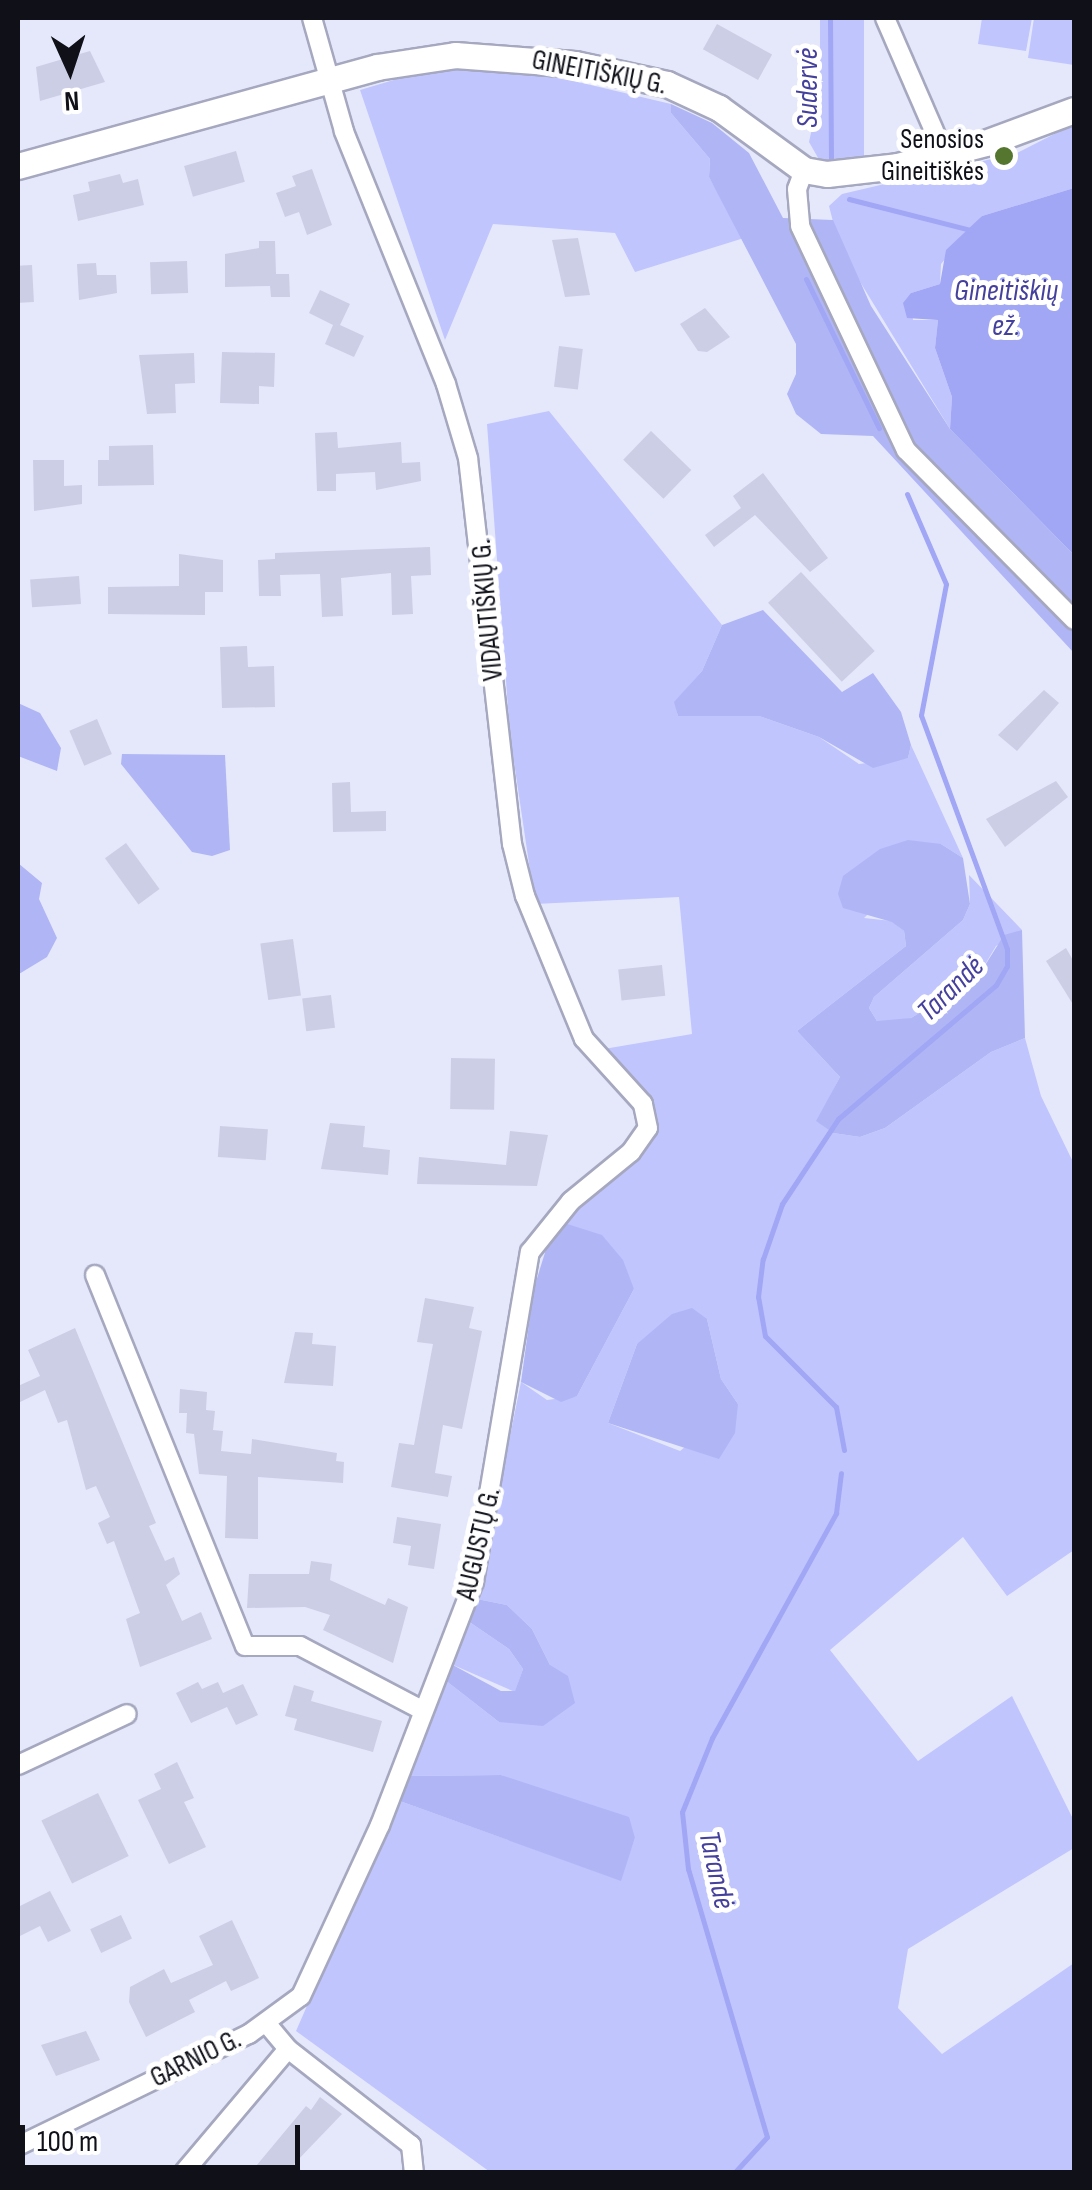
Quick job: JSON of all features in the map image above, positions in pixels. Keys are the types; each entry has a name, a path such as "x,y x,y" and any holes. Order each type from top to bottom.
{"street":[{"name":"VIDAUTIŠKIŲ G.","path":"312,18 328,79 374,215 446,384 468,458 480,520 512,844 525,896 584,1040 643,1104 648,1128"},
{"path":"885,18 944,154"},
{"name":"GINEITIŠKIŲ G.","path":"18,166 328,79 455,56 607,69 694,94 804,170"},
{"path":"1074,110 944,154 858,172 804,170 797,189 800,226 906,450 1074,620"},
{"name":"AUGUSTŲ G.","path":"267,2024 301,1996 318,1960 380,1824 420,1709 474,1582 530,1252 571,1202 631,1152 648,1128"},
{"path":"96,1275 245,1646 300,1646 420,1709"},
{"path":"18,1765 127,1714"},
{"path":"267,2024 288,2049 412,2145 416,2166"},
{"name":"GARNIO G.","path":"18,2146 267,2024"},
{"path":"184,2172 288,2049"}],"shaded area":[{"path":"820,18 864,18 864,156 821,163 809,142 820,92"},
{"path":"982,18 1032,18 1026,51 978,44"},
{"path":"1034,18 1074,18 1074,65 1028,58"},
{"path":"461,70 540,73 671,104 671,113 710,159 709,177 744,238 635,272 615,233 493,224 445,340 360,90 414,74"},
{"path":"671,104 712,123 749,153 783,218 833,220 871,306 950,429 1074,555 1074,653 873,436 821,434 796,414 787,394 796,374 796,344 709,177 710,159 671,113"},
{"path":"1074,124 1074,188 982,216 941,264 940,284 911,293 913,320 938,320 935,348 952,397 950,429 840,249 829,206 842,194 1017,153"},
{"path":"549,411 722,625 702,671 675,702 678,716 759,716 819,737 859,764 908,758 911,745 963,858 941,844 864,918 892,921 904,931 906,946 797,1031 840,1077 817,1121 833,1133 860,1137 885,1128 991,1052 1025,1038 1041,1096 1074,1164 1074,1550 1007,1596 963,1537 830,1650 918,1761 1012,1696 1074,1821 1074,1848 908,1949 898,2008 942,2054 1074,1963 1074,2172 490,2172 296,2031 397,1800 620,1880 635,1838 501,1775 406,1776 445,1680 499,1722 550,1665 532,1629 507,1605 477,1599 521,1382 547,1400 577,1396 634,1289 564,1223 649,1146 655,1132 598,1050 692,1034 679,897 535,904 510,735 487,424","holes":["707,1319 721,1379 738,1404 680,1451 608,1423 637,1344"]},
{"path":"763,610 842,692 873,673 901,712 911,745 908,758 873,768 819,737 759,716 678,716 674,702 702,671 722,625"},
{"path":"18,703 40,713 61,748 57,771 18,756"},
{"path":"122,754 225,755 230,850 212,856 192,852 121,764"},
{"path":"908,840 941,844 963,858 970,904 963,920 874,997 869,1008 877,1021 911,1018 977,978 1004,935 1022,930 1025,1038 991,1052 885,1128 860,1137 833,1133 816,1121 840,1077 797,1031 906,946 904,931 892,922 843,908 838,894 843,876 880,849"},
{"path":"18,863 42,883 39,899 57,938 47,957 19,974"},
{"path":"969,875 1022,930 996,946 977,978 911,1018 895,1024 877,1021 869,1008 874,997 963,920 970,904"},
{"path":"564,1223 602,1235 623,1260 634,1289 577,1396 561,1402 521,1382 534,1288 548,1243"},
{"path":"692,1308 707,1319 721,1379 738,1404 735,1433 719,1459 608,1423 637,1344 672,1314"},
{"path":"477,1599 507,1605 532,1629 550,1665 568,1676 575,1703 543,1726 499,1722 445,1680 451,1664 501,1691 515,1691 523,1669 509,1649 468,1621"},
{"path":"468,1621 509,1649 523,1669 515,1692 451,1664"},
{"path":"501,1775 629,1817 635,1838 621,1881 397,1800 406,1776"}],"water":[{"name":"Gineitiškių ež.","path":"1074,188 1074,555 950,429 952,397 935,348 938,320 907,318 903,303 911,293 940,284 946,250 982,216"}],"building":[{"path":"717,24 772,55 758,80 703,49"},
{"path":"90,51 105,82 40,101 36,67"},
{"path":"236,151 245,182 193,197 184,166"},
{"path":"312,169 332,225 307,235 299,212 285,217 276,193 296,186 292,176"},
{"path":"120,174 123,183 138,179 144,205 78,221 73,195 90,191 88,182"},
{"path":"578,238 590,295 565,297 552,240"},
{"path":"259,241 275,241 276,274 289,274 290,297 271,297 270,286 225,287 225,254 259,248"},
{"path":"187,261 188,293 151,294 150,262"},
{"path":"96,263 97,275 116,275 117,293 79,300 77,264"},
{"path":"32,265 34,302 20,303 18,266"},
{"path":"320,290 350,304 340,325 364,336 354,357 325,344 333,325 309,313"},
{"path":"705,308 730,337 707,352 698,351 680,324"},
{"path":"559,346 583,349 578,390 554,387"},
{"path":"222,352 275,353 274,387 259,386 259,404 220,403"},
{"path":"194,353 195,383 175,384 176,413 147,414 139,355"},
{"path":"651,431 691,470 663,499 623,460"},
{"path":"337,432 338,448 401,442 402,463 420,462 421,481 376,490 375,472 336,474 336,491 317,491 315,433"},
{"path":"153,445 154,485 98,486 98,460 109,460 109,446"},
{"path":"33,460 64,460 64,486 82,485 82,504 34,511"},
{"path":"763,473 828,558 810,572 755,515 714,547 705,535 741,508 733,496"},
{"path":"430,547 431,575 411,576 413,614 392,615 391,573 341,578 343,616 322,617 320,574 280,575 281,596 259,596 258,560 275,559 275,553"},
{"path":"179,554 223,560 223,592 205,592 205,615 108,614 108,587 179,586"},
{"path":"801,572 875,651 842,682 768,603"},
{"path":"79,576 81,604 32,607 30,579"},
{"path":"247,646 248,667 274,666 275,707 222,708 220,647"},
{"path":"1044,690 1059,703 1017,751 998,735"},
{"path":"97,719 112,754 84,766 69,731"},
{"path":"1056,781 1068,797 1005,847 986,819"},
{"path":"350,782 351,812 386,811 386,831 333,832 332,783"},
{"path":"126,843 160,889 138,904 105,858"},
{"path":"293,939 301,995 268,1000 260,944"},
{"path":"1066,948 1074,962 1074,1006 1046,961"},
{"path":"662,965 665,996 621,1000 618,970"},
{"path":"331,995 335,1028 306,1031 302,999"},
{"path":"451,1058 495,1059 494,1110 450,1109"},
{"path":"330,1123 365,1126 363,1147 390,1150 388,1175 321,1169"},
{"path":"220,1126 268,1129 266,1160 218,1157"},
{"path":"510,1131 548,1135 537,1186 417,1184 419,1157 506,1165"},
{"path":"425,1298 474,1307 469,1328 482,1331 462,1429 443,1425 435,1473 452,1476 448,1497 391,1487 399,1443 414,1445 433,1344 417,1342"},
{"path":"75,1328 156,1523 149,1526 165,1561 174,1557 180,1574 166,1585 182,1621 201,1612 212,1639 140,1667 126,1619 140,1613 114,1541 107,1544 98,1523 110,1517 96,1486 86,1490 67,1420 58,1423 45,1390 18,1403 18,1386 40,1376 28,1350"},
{"path":"295,1332 313,1333 312,1344 336,1346 333,1386 284,1383"},
{"path":"180,1389 207,1392 206,1410 215,1411 213,1430 223,1431 221,1451 251,1454 252,1439 337,1453 336,1461 344,1462 343,1483 258,1477 258,1539 225,1538 227,1476 199,1474 194,1434 186,1433 187,1413 179,1413"},
{"path":"397,1517 441,1524 434,1569 408,1565 411,1546 393,1543"},
{"path":"311,1561 332,1564 330,1580 385,1605 388,1598 408,1607 393,1663 323,1630 330,1615 305,1607 247,1608 249,1574 309,1574"},
{"path":"198,1682 202,1689 218,1682 223,1693 243,1684 258,1715 236,1725 227,1707 191,1723 176,1693"},
{"path":"294,1685 314,1691 311,1701 382,1721 373,1752 294,1730 297,1719 285,1716"},
{"path":"177,1762 194,1798 184,1802 206,1847 169,1864 138,1800 161,1789 154,1774"},
{"path":"98,1793 129,1856 72,1884 41,1821"},
{"path":"50,1891 71,1931 48,1942 40,1926 18,1937 18,1907"},
{"path":"121,1915 132,1939 101,1953 90,1929"},
{"path":"232,1920 259,1978 231,1991 226,1981 189,2000 195,2012 146,2037 129,2002 130,1987 164,1969 171,1983 213,1965 199,1936"},
{"path":"86,2031 100,2060 56,2076 41,2045"},
{"path":"320,2097 342,2114 294,2164 303,2172 251,2172 306,2106 311,2110"}],"waterway":[{"name":"Sudervė","path":"830,18 831,159"},
{"name":"Sudervė","path":"849,199 971,230"},
{"name":"Tarandė","path":"806,279 879,428"},
{"name":"Tarandė","path":"844,1450 836,1407 765,1336 758,1297 763,1259 782,1204 838,1119 996,985 1007,966 1007,949 921,715 946,584 907,494"},
{"name":"Tarandė","path":"735,2172 767,2137 688,1869 682,1812 712,1738 836,1513 841,1473"}],"place":[{"name":"Senosios Gineitiškės","path":"1004,156"}]}
